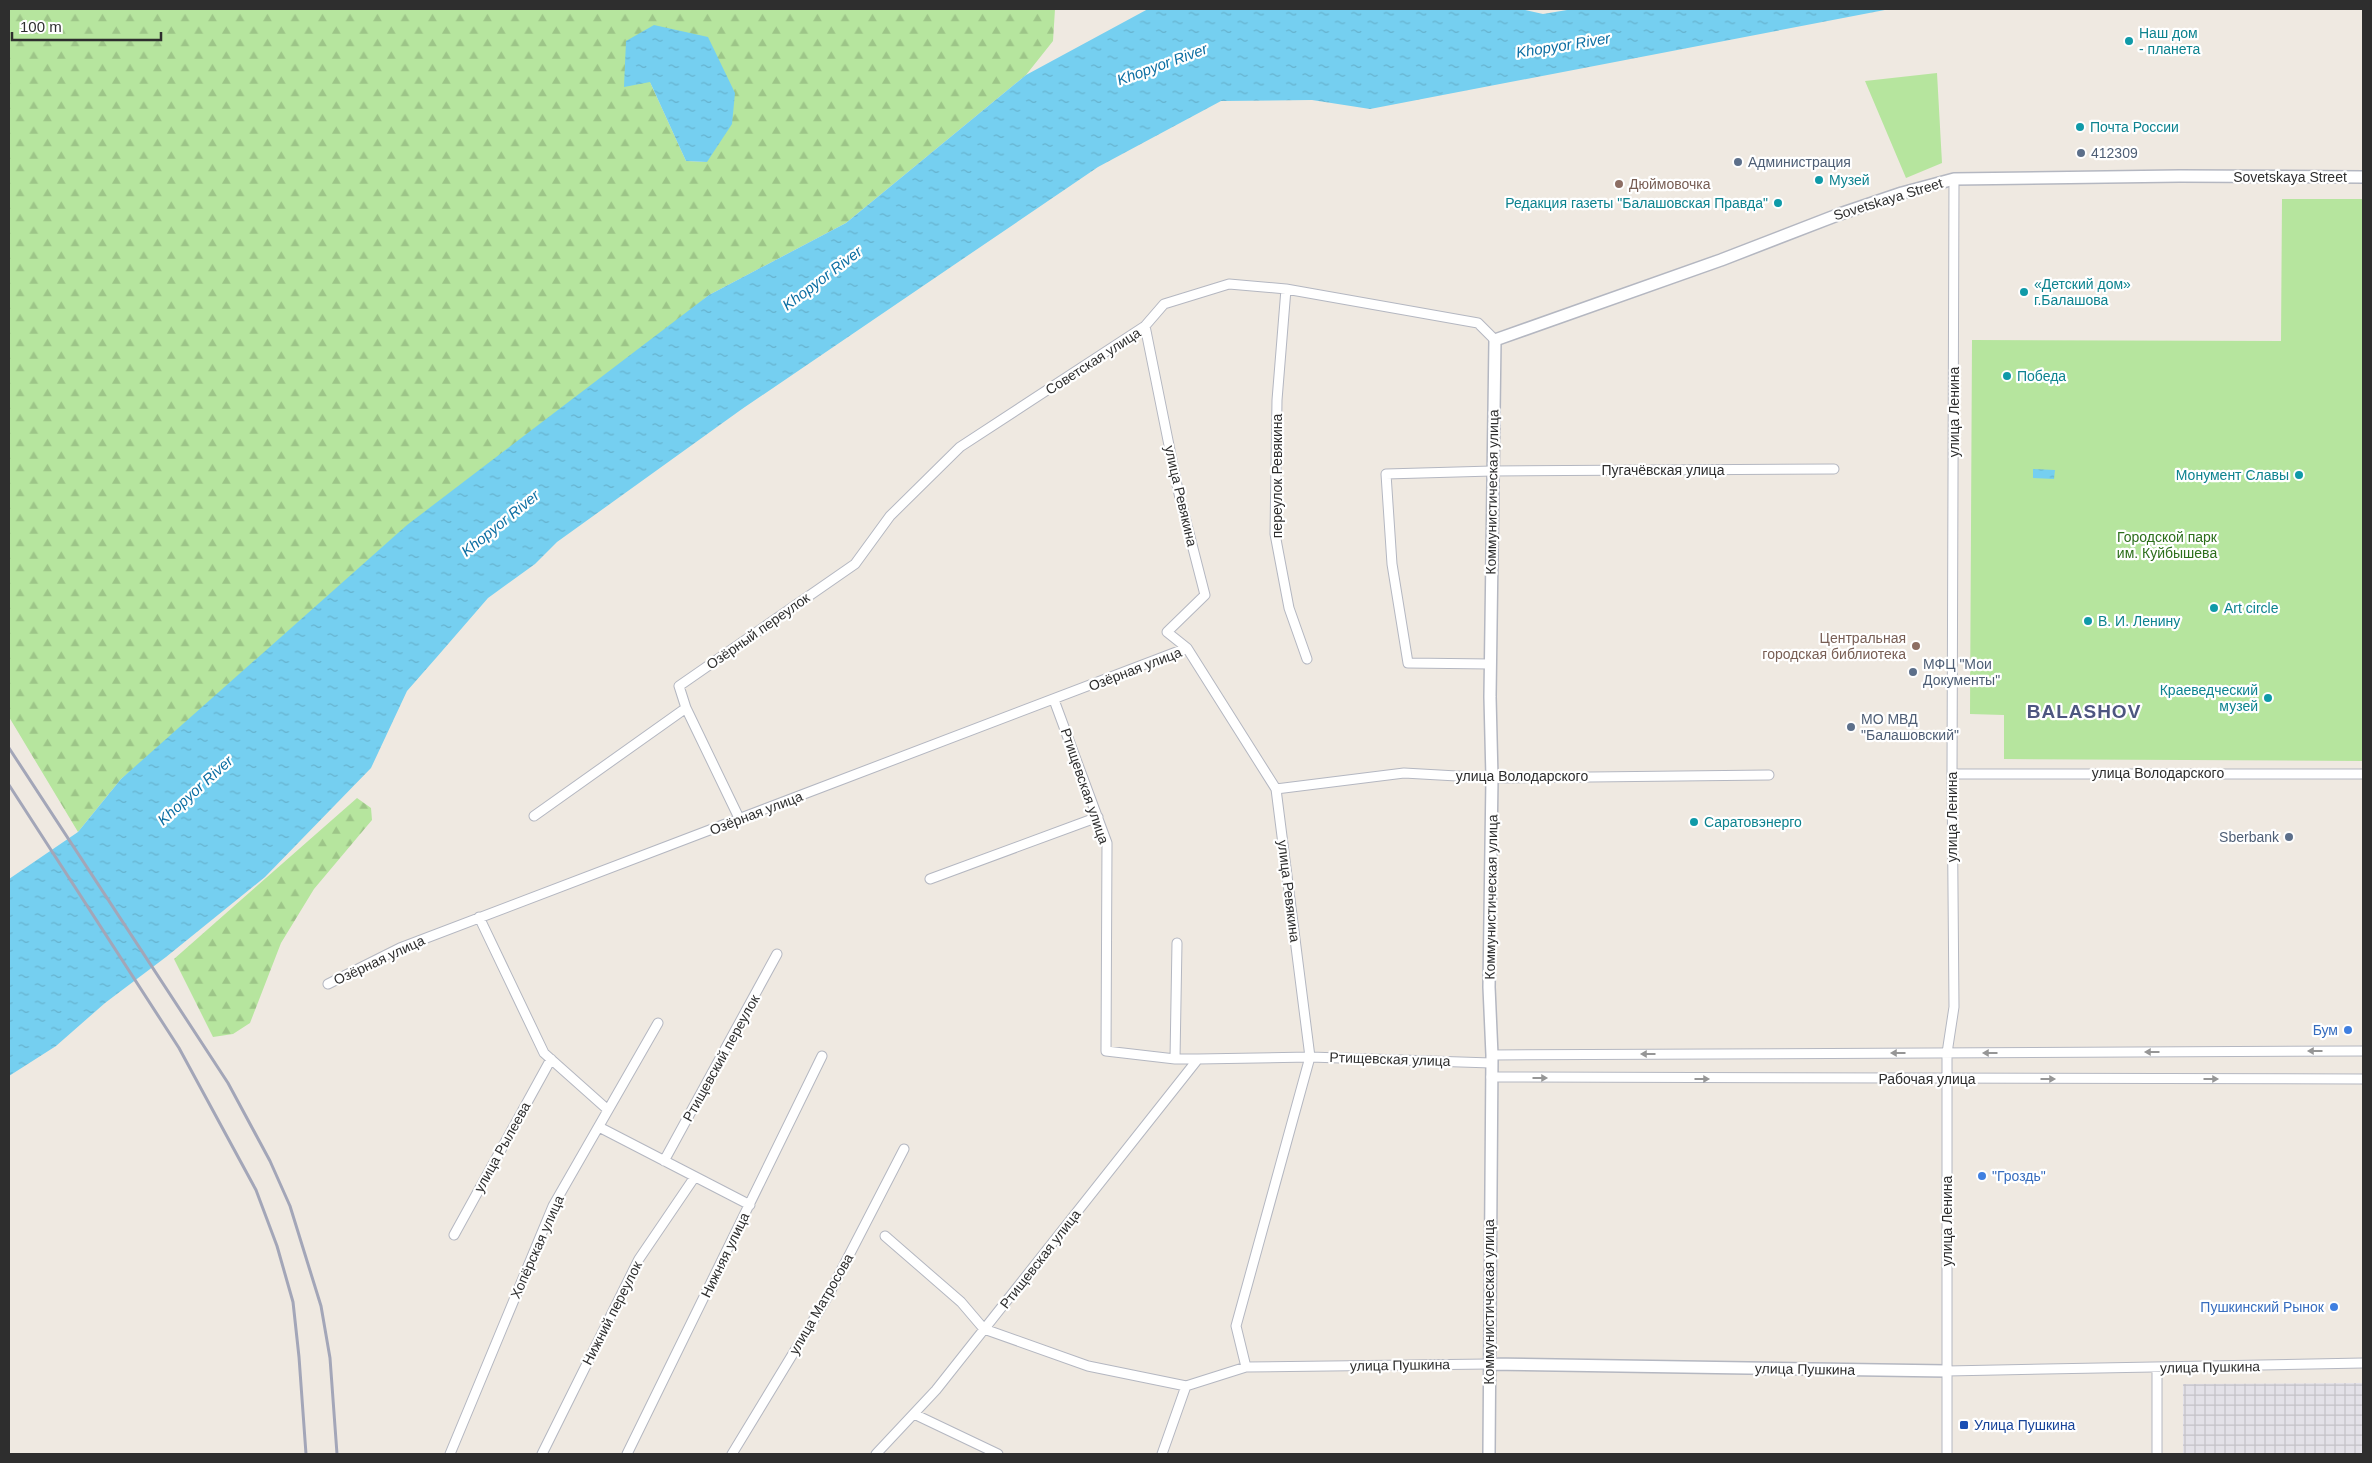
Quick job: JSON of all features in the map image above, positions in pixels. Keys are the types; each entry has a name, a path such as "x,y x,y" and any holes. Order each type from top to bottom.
{"street":[{"name":"Sovetskaya Street","path":"1495,340 1721,260 1840,214 1902,193 1954,179 2180,176 2363,177"},
{"name":"улица Ленина","path":"1947,1454 1946,1053 1954,1007 1952,774 1954,179"},
{"name":"Советская улица","path":"855,564 890,516 960,447 1145,326 1164,304 1229,284 1286,289 1478,323 1495,340"},
{"name":"переулок Ревякина","path":"1286,289 1277,400 1275,534 1289,608 1307,658"},
{"name":"улица Ревякина","path":"1145,326 1178,490 1205,595 1167,632 1187,648 1276,789 1310,1056 1236,1326 1246,1367"},
{"name":"Коммунистическая улица","path":"1488,1454 1492,1059 1489,987 1492,778 1490,664 1495,340"},
{"name":"Пугачёвская улица","path":"1490,664 1408,663 1392,564 1386,474 1492,471 1834,470"},
{"name":"Озёрный переулок","path":"740,820 686,708 679,686 855,564"},
{"name":"Озёрная улица","path":"328,984 400,948 479,917 740,820 1187,648"},
{"name":"Ртищевская улица","path":"1054,700 1107,843 1106,1051 1175,1060 1310,1056 1492,1059"},
{"path":"534,816 686,708"},
{"name":"улица Володарского","path":"1276,789 1404,773 1492,778 1769,775"},
{"name":"улица Володарского","path":"1952,774 2363,774"},
{"path":"930,879 1098,817"},
{"path":"479,917 544,1053 608,1110"},
{"path":"1175,1060 1177,943"},
{"name":"Ртищевский переулок","path":"664,1161 777,954"},
{"name":"Хопёрская улица","path":"450,1454 553,1206 658,1023"},
{"name":"Рабочая улица","path":"1492,1059 1946,1053 2363,1051"},
{"name":"Нижняя улица","path":"627,1454 822,1056"},
{"name":"улица Рылеева","path":"454,1235 551,1059"},
{"name":"Ртищевская улица","path":"876,1454 914,1414 984,1330 1198,1059"},
{"name":"Рабочая улица","path":"1491,1077 2363,1079"},
{"path":"599,1127 694,1178 750,1205"},
{"name":"улица Матросова","path":"732,1454 828,1296 904,1149"},
{"name":"Нижний переулок","path":"542,1454 639,1259 694,1178"},
{"path":"885,1236 961,1302 984,1330 1088,1366 1186,1386 1246,1367"},
{"name":"улица Пушкина","path":"1246,1367 1488,1364 1947,1371 2157,1369 2363,1363"},
{"path":"2157,1369 2157,1454"},
{"path":"1162,1454 1186,1386"},
{"path":"914,1414 996,1454"}],"shaded area":[{"path":"2363,1383 2363,1454 2183,1454 2183,1384"}],"green space":[{"path":"9,9 1055,9 1053,41 1026,75 846,223 709,295 121,779 78,832 9,717","holes":["650,82 707,162 686,161"]},
{"path":"1937,73 1942,163 1906,178 1865,81"},
{"name":"Городской парк им. Куйбышева","path":"2282,199 2363,199 2363,761 2004,759 2004,715 1970,714 1972,340 2281,341"},
{"path":"357,798 371,808 372,820 314,889 281,943 250,1023 233,1034 213,1037 174,959"}],"water":[{"name":"Khopyor River","path":"1148,9 1520,9 1543,14 1573,9 1890,9 1370,109 1312,100 1221,101 1098,167 742,409 557,542 535,564 488,598 407,691 371,768 265,877 166,957 105,1003 56,1046 9,1076 9,879 78,832 121,779 407,525 709,295 846,223 1026,75"},
{"path":"654,25 708,37 735,93 732,124 707,162 686,161 650,82 624,87 626,41"},
{"path":"2033,469 2055,470 2054,479 2033,478"}],"railway":[{"path":"9,748 228,1083 270,1161 290,1206 321,1306 330,1358 337,1454"},
{"path":"9,785 179,1048 256,1190 277,1246 293,1302 306,1454"}],"place":[{"name":"Наш дом - планета","path":"2129,41"},
{"name":"Почта России","path":"2080,127"},
{"name":"412309","path":"2081,153"},
{"name":"Администрация","path":"1738,162"},
{"name":"Музей","path":"1819,180"},
{"name":"Дюймовочка","path":"1619,184"},
{"name":"Редакция газеты \"Балашовская Правда\"","path":"1778,203"},
{"name":"«Детский дом» г.Балашова","path":"2024,292"},
{"name":"Победа","path":"2007,376"},
{"name":"Монумент Славы","path":"2299,475"},
{"name":"Art circle","path":"2214,608"},
{"name":"В. И. Ленину","path":"2088,621"},
{"name":"Центральная городская библиотека","path":"1916,646"},
{"name":"МФЦ \"Мои Документы\"","path":"1913,672"},
{"name":"Краеведческий музей","path":"2268,698"},
{"name":"МО МВД \"Балашовский\"","path":"1851,727"},
{"name":"Саратовэнерго","path":"1694,822"},
{"name":"Sberbank","path":"2289,837"},
{"name":"Бум","path":"2348,1030"},
{"name":"\"Гроздь\"","path":"1982,1176"},
{"name":"Пушкинский Рынок","path":"2334,1307"},
{"name":"Улица Пушкина","path":"1964,1425"}],"district":[{"name":"BALASHOV","path":"2084,711"}]}
